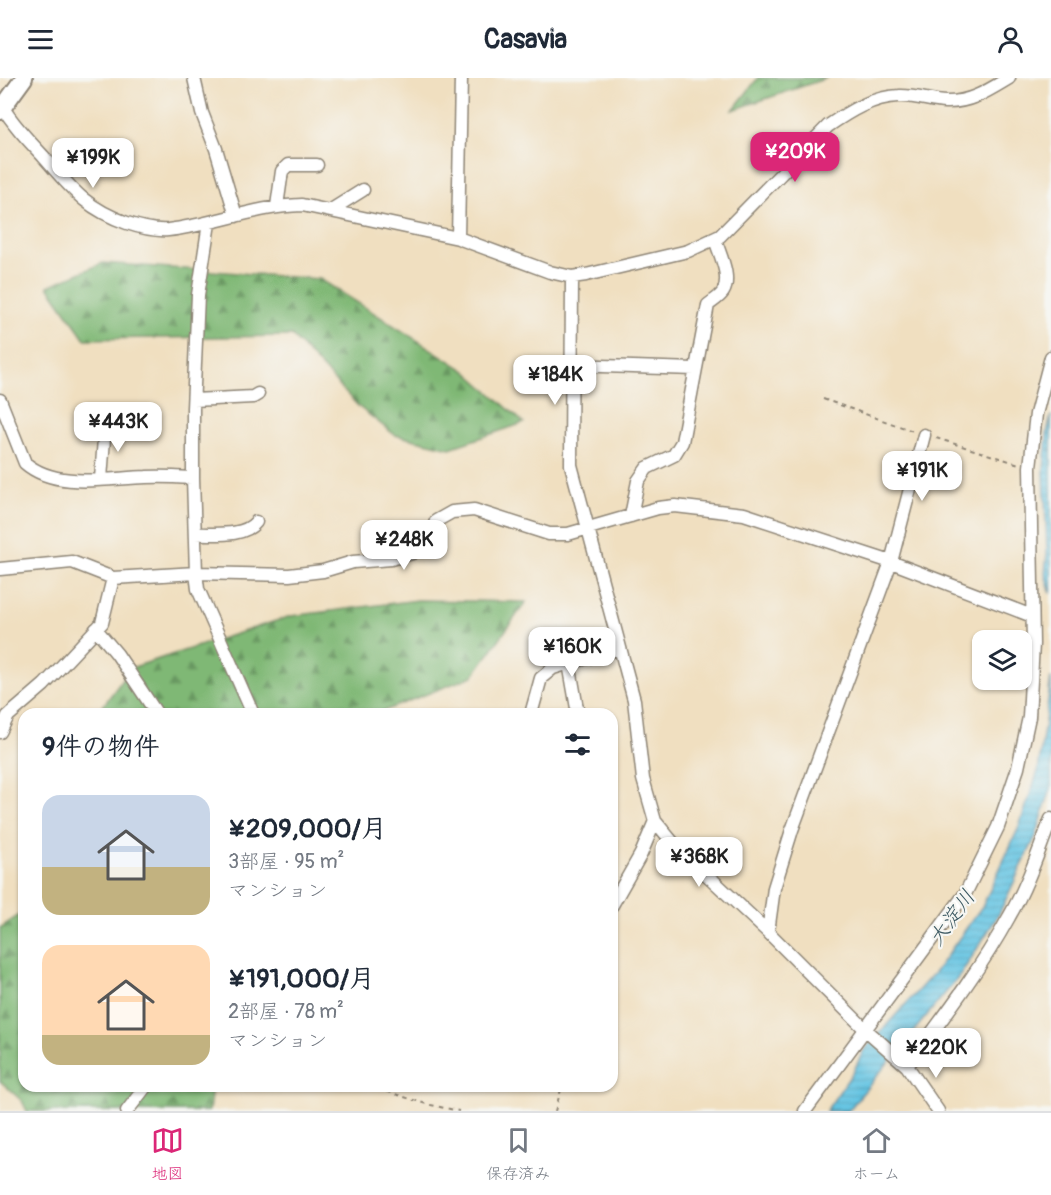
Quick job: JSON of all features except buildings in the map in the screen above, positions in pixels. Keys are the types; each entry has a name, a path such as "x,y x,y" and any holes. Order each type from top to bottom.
{"main road":[{"path":"1,107 24,78"}],"street":[{"path":"194,78 202,113 216,148 236,216"},
{"path":"458,238 461,78"},
{"path":"1,107 16,127 81,199 104,215 137,226 165,230 209,223 277,206 302,205 458,238 550,272 572,277 688,251 715,239 828,126 872,100 900,95 947,102 972,99 1009,78"},
{"path":"277,206 282,171 288,165 317,165"},
{"path":"331,210 363,190"},
{"path":"209,223 198,295 193,404 196,573 198,589 250,708"},
{"path":"631,516 638,481 647,468 674,455 682,442 708,305 723,293 726,283 715,239"},
{"path":"572,277 571,465 634,700 643,779 655,821 674,844 768,932 868,1032 907,1066 938,1111"},
{"path":"805,1111 868,1032 965,894 998,827 1018,768 1029,717 1032,616 1030,467 1036,414 1051,357"},
{"path":"571,365 695,369"},
{"path":"193,404 253,397 258,394"},
{"path":"0,400 25,463 33,470 79,481 148,477 193,478"},
{"path":"193,404 227,409"},
{"path":"101,479 105,425"},
{"path":"768,932 774,888 792,830 891,562 924,435"},
{"path":"0,569 72,562 113,578 196,573 289,575 323,571 353,562 391,559 412,553 425,542 436,521 452,512 474,510 549,534 568,534 658,508 675,506 744,514 891,562 1032,616"},
{"path":"195,534 236,532 253,526 256,522"},
{"path":"0,732 8,716 45,685 102,623 113,578"},
{"path":"96,629 117,654 153,708"},
{"path":"533,708 541,678 553,668 620,648"},
{"path":"569,663 577,708"},
{"path":"907,1066 969,983 1009,917 1028,880 1051,819"},
{"path":"618,894 641,854 655,821"},
{"path":"127,1111 141,1092"}],"path":[{"path":"823,399 924,435 1030,467"},
{"path":"389,1092 426,1104 459,1111"},
{"path":"555,1111 560,1092"}],"green space":[{"path":"758,78 827,78 733,110"},
{"path":"103,263 320,279 466,371 524,423 450,448 395,435 359,407 292,336 85,339 48,286"},
{"path":"418,600 526,602 473,676 391,708 101,708 131,668 291,616"},
{"path":"18,916 18,1092 211,1092 209,1111 27,1111 22,1101 0,1081 0,928"}],"water":[{"path":"1051,415 1051,594 1045,574 1047,553 1044,470"},
{"path":"1051,677 1051,788 1036,836 999,914 961,974 848,1111 826,1111 853,1072 864,1050 935,972 983,905 1019,827 1038,771"}],"water label":[{"name":"大淀川","path":"952,918"}]}
